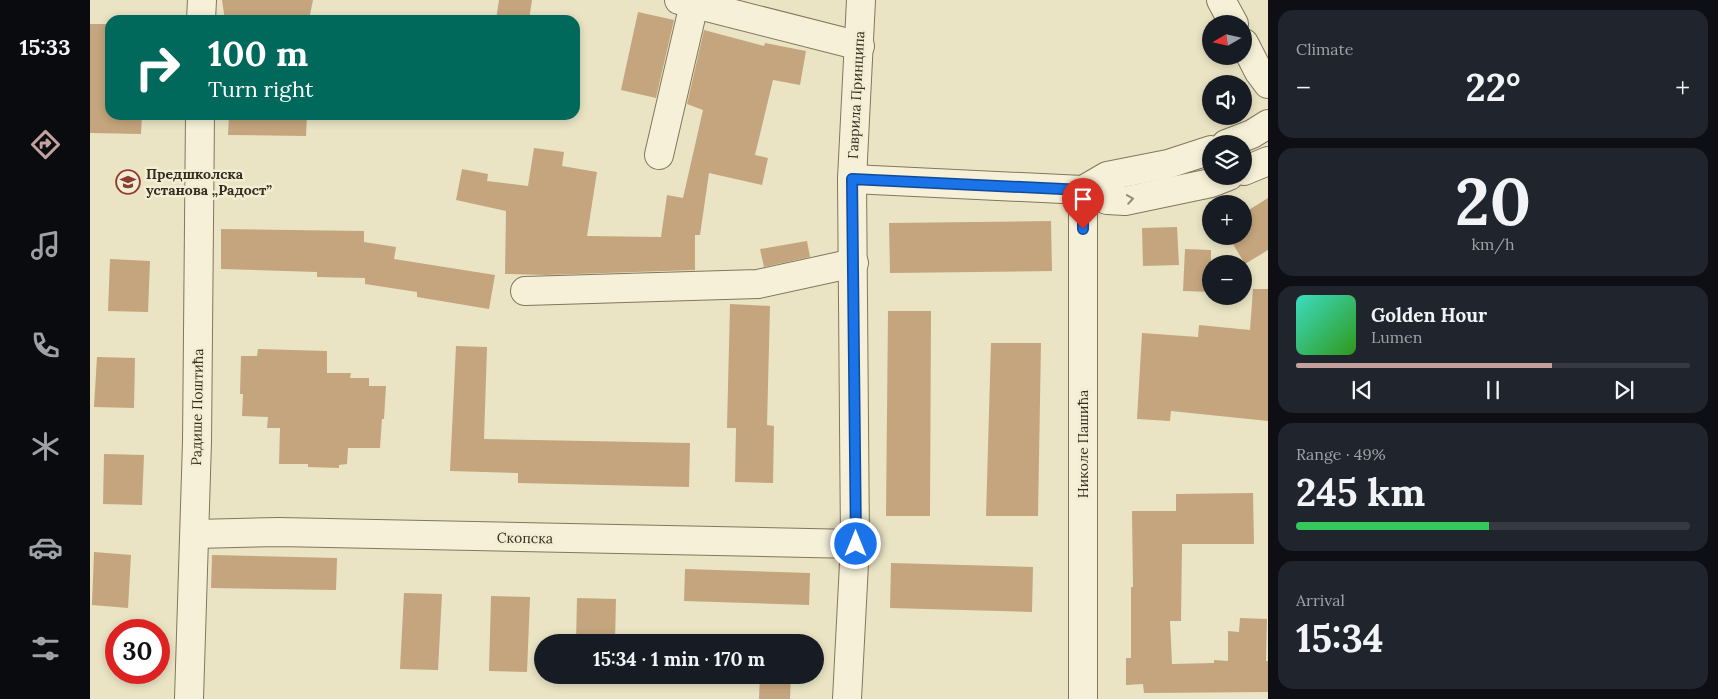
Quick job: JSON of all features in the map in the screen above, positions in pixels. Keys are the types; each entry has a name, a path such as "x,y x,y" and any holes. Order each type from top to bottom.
{"street":[{"path":"202,0 202,15"},
{"name":"Гаврила Принципа","path":"847,699 856,544 852,179 861,0"},
{"path":"1221,0 1229,15"},
{"path":"659,155 687,2 860,46"},
{"path":"1252,58 1268,84"},
{"name":"Радише Поштића","path":"189,699 195,534 200,120"},
{"path":"1249,135 1268,124"},
{"path":"1083,190 1106,176 1168,164 1202,153"},
{"path":"1252,168 1268,161"},
{"path":"852,179 1083,190 1107,200 1125,201 1202,185"},
{"name":"Николе Пашића","path":"1082,699 1083,190"},
{"path":"525,290 758,284 854,263"},
{"name":"Скопска","path":"195,534 289,533 856,544"}],"building":[{"path":"222,0 313,0 310,15 224,15"},
{"path":"499,0 532,0 530,15 497,15"},
{"path":"638,12 674,20 656,98 621,90"},
{"path":"90,24 105,24 105,120 142,120 141,134 90,133"},
{"path":"704,30 764,46 765,43 806,51 800,85 773,80 755,155 768,158 762,185 709,173 700,235 695,235 695,270 546,275 505,274 506,211 456,200 462,169 488,174 487,181 528,186 534,148 564,152 562,166 597,172 587,236 661,237 667,195 683,198 703,110 687,104"},
{"path":"229,120 307,120 306,136 228,135"},
{"path":"1268,198 1268,250 1252,260 1252,255 1240,255 1233,245 1252,245 1252,208"},
{"path":"1051,221 1052,271 890,273 889,223"},
{"path":"1177,227 1179,265 1143,266 1142,228"},
{"path":"221,229 364,231 364,242 396,247 394,259 495,275 489,309 417,297 417,292 365,284 365,278 317,277 317,272 221,269"},
{"path":"807,241 810,257 764,267 760,249"},
{"path":"1185,249 1211,250 1211,255 1202,255 1202,292 1183,291"},
{"path":"110,259 150,261 148,312 108,311"},
{"path":"1253,289 1268,289 1268,421 1171,411 1170,421 1137,419 1142,333 1198,337 1199,325 1250,330"},
{"path":"730,304 770,306 767,425 774,426 773,483 735,482 736,428 727,428"},
{"path":"888,311 931,311 930,516 886,516"},
{"path":"991,343 1041,343 1038,516 986,516"},
{"path":"456,346 487,347 484,439 690,443 689,487 518,483 518,473 450,471"},
{"path":"258,349 327,351 327,373 351,373 350,378 369,378 369,386 386,386 380,448 348,448 347,464 339,465 339,468 308,467 308,464 279,464 280,428 267,428 268,417 242,416 243,394 240,394 241,356 257,356"},
{"path":"97,357 135,358 134,408 94,407"},
{"path":"104,454 144,455 142,505 103,504"},
{"path":"1253,493 1254,544 1182,544 1181,621 1170,621 1172,664 1214,663 1214,660 1228,661 1228,631 1239,632 1240,618 1267,619 1266,661 1268,661 1268,692 1144,693 1143,684 1126,685 1126,658 1131,658 1131,587 1133,587 1132,511 1176,511 1176,494"},
{"path":"94,552 131,555 128,608 92,605"},
{"path":"212,555 337,558 336,590 211,588"},
{"path":"891,563 1033,567 1032,612 890,608"},
{"path":"685,569 810,573 809,605 684,601"},
{"path":"404,593 442,594 438,670 400,669"},
{"path":"491,596 530,597 527,672 489,671"},
{"path":"577,598 616,599 615,634 576,634"},
{"path":"760,684 791,684 790,699 759,699"}],"place":[{"name":"Предшколска установа „Радост”","path":"128,182"}],"route":[{"path":"856,544 852,179 1083,190 1083,229"}]}
